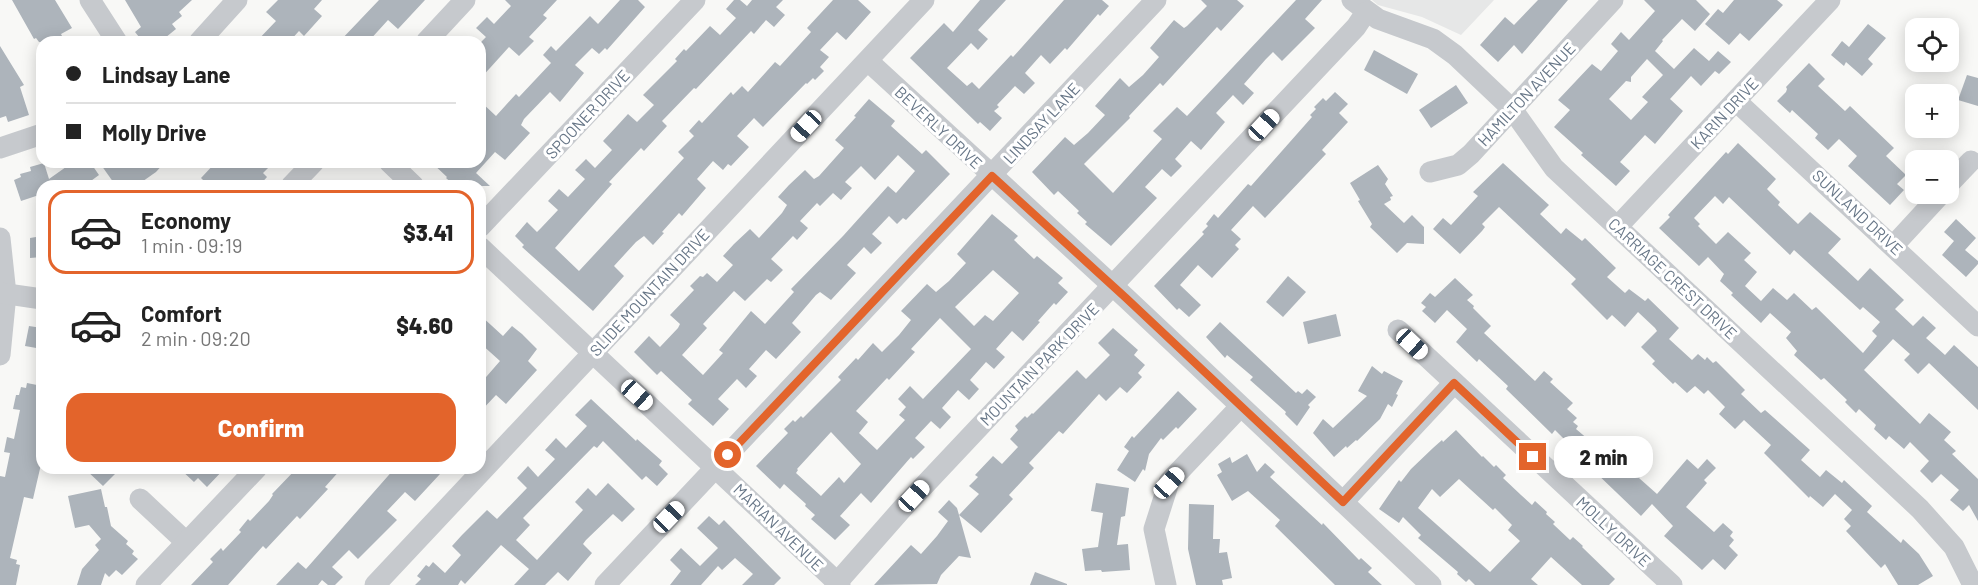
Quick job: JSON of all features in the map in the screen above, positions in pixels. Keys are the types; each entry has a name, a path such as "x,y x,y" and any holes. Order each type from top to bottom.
{"street":[{"path":"90,0 113,36"},
{"path":"204,36 237,0"},
{"path":"432,36 465,0"},
{"name":"SPOONER DRIVE","path":"486,221 695,0"},
{"name":"SLIDE MOUNTAIN DRIVE","path":"486,466 924,0"},
{"name":"LINDSAY LANE","path":"605,585 1156,0"},
{"name":"HAMILTON AVENUE","path":"1430,172 1458,165 1471,154 1613,0"},
{"name":"KARIN DRIVE","path":"1618,226 1830,0"},
{"name":"CARRIAGE CREST DRIVE","path":"1359,6 1378,19 1433,39 1455,55 1512,109 1554,168 1920,509 1954,547 1973,585"},
{"name":"MOUNTAIN PARK DRIVE","path":"838,584 901,510 1356,27 1359,6"},
{"name":"BEVERLY DRIVE","path":"868,61 1431,585"},
{"name":"SUNLAND DRIVE","path":"1736,101 1894,245 1978,326"},
{"path":"0,148 36,136"},
{"path":"1959,174 1971,161"},
{"path":"297,180 308,168"},
{"path":"395,168 408,180"},
{"path":"1894,245 1932,204"},
{"path":"0,238 3,294 0,355"},
{"name":"MARIAN AVENUE","path":"486,254 716,467 838,584"},
{"path":"3,294 36,298"},
{"name":"MOLLY DRIVE","path":"1398,330 1672,585"},
{"path":"1343,502 1454,383"},
{"path":"1166,585 1154,529 1169,483 1240,407"},
{"path":"146,585 251,474"},
{"name":"SLIDE MOUNTAIN DRIVE","path":"375,585 478,474"},
{"path":"140,499 186,542"}],"shaded area":[{"path":"1372,0 1494,0 1461,35 1422,17 1378,5"}],"building":[{"path":"12,0 55,0 72,28 61,34 62,36 36,36 34,39"},
{"path":"125,0 192,0 179,12 182,16 172,24 176,29 167,36 138,36 135,32 141,27"},
{"path":"278,0 322,0 314,9 322,16 304,36 299,31 294,36 262,36 276,21 266,12"},
{"path":"379,0 425,0 398,29 388,20 373,36 345,36"},
{"path":"505,0 557,0 543,15 547,18 529,37 534,41 519,56 509,47 486,72 486,36 476,28 487,17 494,24 511,6"},
{"path":"620,0 638,0 645,7 607,50 605,48 599,54 592,48 575,65 584,73 560,102 550,92 524,119 521,125 530,133 505,160 495,152 486,162 486,107 496,116 516,94 519,97 551,63 543,55 551,46 556,51 590,16 598,24"},
{"path":"734,0 740,0 747,6 752,0 783,0 776,7 785,15 774,27 766,20 754,34 751,31 696,89 694,88 662,121 667,126 644,151 641,148 609,182 612,184 555,248 579,271 684,158 678,152 694,136 689,131 699,120 702,123 731,92 733,95 742,86 748,92 775,62 780,66 811,32 807,28 833,0 858,0 871,12 846,40 837,32 820,50 829,57 820,67 824,71 815,80 813,78 806,83 763,127 754,118 737,136 749,147 731,166 728,164 723,170 713,161 697,179 706,188 682,216 679,213 653,245 644,236 636,242 614,266 624,276 593,311 522,247 524,245 515,236 527,222 537,232 558,210 548,201 559,189 568,197 585,179 575,170 586,159 595,168 612,150 603,141 628,114 637,122 654,105 643,95 677,61 675,59 684,49 686,51 710,26 720,35 736,18 726,9"},
{"path":"980,0 1006,0 978,30 988,39 978,50 971,43 947,68 967,86 972,82 979,89 1011,55 1013,57 1064,0 1102,0 1109,6 1100,16 1098,14 1067,50 1065,48 1050,64 1041,55 1025,73 1035,83 1024,94 1015,86 997,105 999,107 994,111 1002,118 990,131 980,122 978,124 910,58 944,23 953,32"},
{"path":"1201,0 1237,0 1244,6 1221,31 1217,27 1163,86 1160,83 1129,116 1130,118 1084,164 1113,193 1162,139 1153,131 1177,107 1187,116 1296,0 1322,0 1305,19 1315,28 1282,61 1273,52 1266,59 1244,84 1254,93 1243,105 1233,95 1216,113 1225,122 1201,150 1191,141 1175,159 1182,166 1171,177 1162,169 1145,187 1157,198 1111,246 1085,224 1087,222 1077,213 1079,211 1058,191 1054,195 1032,172 1065,137 1074,145 1088,133 1105,115 1095,106 1120,78 1129,87 1143,75 1159,57 1150,48 1174,20 1184,28 1187,26 1207,6"},
{"path":"1538,0 1568,0 1522,54 1514,45 1498,62 1480,45 1505,17 1514,25"},
{"path":"1644,0 1696,0 1710,14 1695,31 1682,19 1662,40 1655,51 1674,69 1694,48 1709,61 1718,51 1731,62 1719,74 1715,71 1701,86 1691,76 1670,99 1683,111 1655,144 1645,135 1620,162 1630,171 1616,186 1554,127 1570,110 1558,100 1592,64 1601,71 1618,51 1611,44 1621,32 1629,40 1655,11","holes":["1647,59 1663,75 1642,97 1648,102 1631,120 1609,99 1626,81 1631,82 1631,77"]},
{"path":"1734,0 1777,0 1783,5 1749,41 1740,33 1729,45 1705,24 1718,9 1723,13"},
{"path":"1868,24 1886,38 1868,59 1873,64 1862,76 1846,62 1844,66 1831,55 1842,41 1849,47"},
{"path":"0,46 24,85 20,87 29,115 8,122 6,116 0,118"},
{"path":"1374,50 1418,74 1407,94 1364,70"},
{"path":"1809,63 1825,79 1818,86 1845,111 1850,106 1894,148 1886,156 1905,176 1897,184 1904,190 1890,205 1848,166 1857,156 1839,139 1828,150 1815,138 1818,134 1792,110 1790,113 1777,101 1786,92 1786,87"},
{"path":"1967,75 1978,78 1978,106 1959,100"},
{"path":"1456,85 1468,103 1431,128 1419,110"},
{"path":"1335,92 1348,104 1339,113 1348,122 1322,150 1326,154 1265,218 1253,206 1231,230 1241,239 1235,245 1239,249 1212,278 1198,265 1180,285 1201,305 1189,317 1179,308 1177,310 1154,286 1204,234 1202,232 1208,226 1206,224 1214,214 1218,218 1248,184 1251,186 1312,117 1310,115 1316,109 1314,107 1323,98 1326,101"},
{"path":"869,99 895,121 891,126 922,154 926,150 950,174 906,220 903,218 897,224 889,216 872,234 882,243 871,254 864,247 847,265 856,273 831,300 820,292 816,295 792,323 801,332 776,359 766,350 749,369 757,376 746,388 737,379 718,399 729,409 713,426 688,404 692,400 661,371 657,375 634,352 649,336 660,347 678,328 680,324 670,315 694,290 690,286 700,276 703,277 707,273 717,282 733,265 723,256 734,244 750,229 759,238 782,213 787,205 778,197 789,185 805,170 814,179 819,176 844,148 835,140 856,117 854,116","holes":["898,155 915,171 896,193 888,186 791,289 794,292 765,324 751,311 719,350 723,353 703,375 682,355 707,328 703,324 734,291 745,301 767,279 771,282 783,270 771,259 793,236 797,240 808,228 800,221 817,203 820,206 833,193 841,200 852,188 845,182 861,166 875,180"]},
{"path":"1738,143 1776,179 1767,189 1780,202 1778,205 1798,224 1810,212 1841,239 1828,253 1858,281 1870,268 1904,300 1895,309 1913,326 1923,316 1936,328 1926,338 1945,355 1954,345 1978,367 1978,410 1929,363 1918,374 1904,360 1910,354 1893,339 1864,370 1920,424 1929,413 1951,432 1944,440 1956,451 1952,454 1978,479 1978,521 1969,505 1963,511 1950,500 1959,490 1941,474 1932,483 1920,471 1929,461 1910,442 1904,449 1889,436 1886,440 1874,429 1876,425 1859,409 1856,413 1845,402 1847,400 1824,378 1821,380 1794,355 1797,351 1786,338 1791,332 1770,313 1761,323 1731,295 1733,293 1720,281 1724,274 1708,257 1699,266 1659,228 1670,217 1668,215 1726,152 1728,154","holes":["1715,196 1723,204 1729,197 1790,255 1794,250 1860,310 1863,307 1880,322 1872,331 1877,336 1863,353 1816,307 1812,310 1794,293 1787,300 1773,288 1761,301 1745,286 1757,272 1744,260 1751,253 1728,232 1716,244 1698,226 1700,224 1694,218"]},
{"path":"1503,163 1549,205 1540,214 1561,234 1566,228 1582,241 1585,238 1616,268 1607,277 1625,293 1629,289 1645,301 1648,298 1679,328 1669,339 1692,360 1698,354 1705,360 1707,357 1713,363 1716,361 1745,390 1741,394 1761,413 1765,410 1810,450 1801,460 1820,477 1826,470 1842,483 1844,480 1872,506 1867,512 1901,543 1903,539 1919,554 1933,576 1918,585 1898,585 1885,564 1881,568 1846,531 1851,526 1844,519 1852,510 1835,494 1823,507 1810,496 1809,498 1764,453 1771,445 1744,420 1735,429 1719,414 1725,407 1708,390 1704,394 1695,386 1687,393 1675,382 1673,384 1652,364 1655,361 1641,347 1657,331 1655,328 1638,312 1625,327 1612,315 1607,320 1571,284 1576,279 1499,207 1482,224 1485,227 1482,231 1460,254 1433,229 1443,218 1451,225 1478,196 1473,192"},
{"path":"36,165 36,168 46,168 49,179 65,168 94,168 99,175 92,180 36,180 36,196 21,201 14,180 21,177 20,174 31,171 30,167"},
{"path":"1378,165 1388,179 1385,184 1393,196 1384,204 1404,223 1412,215 1424,227 1424,244 1407,243 1397,253 1370,227 1372,224 1350,183"},
{"path":"103,168 160,168 145,180 112,180"},
{"path":"210,168 268,168 263,173 267,177 264,180 203,180 201,178"},
{"path":"437,168 481,168 476,173 484,180 448,180"},
{"path":"992,214 1018,236 1014,240 1034,259 1037,256 1063,278 1058,283 1068,292 1056,305 1054,303 1023,341 1012,331 996,349 1005,357 994,369 986,362 970,380 979,389 969,400 958,390 942,408 951,417 940,429 931,421 915,438 925,447 913,459 911,457 871,503 861,493 840,516 850,525 835,540 811,519 815,515 805,506 806,504 784,484 780,489 756,466 788,433 784,429 793,420 795,422 801,416 803,418 841,380 838,377 856,358 858,360 873,343 882,352 899,335 911,320 901,311 927,284 936,292 966,263 957,254","holes":["993,270 1019,293 993,321 985,315 974,326 955,307","940,318 971,349 923,399 910,386 898,399 906,407 899,415 905,420 877,450 859,433 868,422 856,411 915,352 911,349","831,432 861,464 844,483 839,477 821,496 796,473 797,469"]},
{"path":"1956,219 1976,238 1965,250 1978,261 1978,264 1966,277 1942,255 1954,241 1944,232"},
{"path":"36,237 36,258 30,258 30,238"},
{"path":"1288,276 1306,292 1283,317 1266,302"},
{"path":"1455,278 1473,295 1467,300 1491,326 1484,333 1535,381 1544,371 1553,379 1550,382 1573,403 1567,409 1577,418 1573,422 1578,426 1576,429 1622,468 1631,459 1645,471 1639,478 1657,494 1687,459 1698,469 1707,459 1716,468 1704,480 1707,483 1686,507 1714,532 1723,523 1733,532 1730,536 1734,540 1729,546 1738,555 1725,570 1713,559 1702,570 1664,536 1673,526 1652,504 1641,516 1592,469 1590,471 1580,462 1582,460 1570,449 1572,447 1555,430 1552,434 1506,389 1508,386 1479,359 1477,362 1456,342 1467,329 1447,310 1435,323 1422,311 1426,307 1421,303 1430,293 1435,297"},
{"path":"1336,314 1341,336 1308,344 1303,322"},
{"path":"486,320 503,336 512,326 522,334 537,349 528,361 537,370 506,404 496,395 486,406 486,377 500,361 486,348"},
{"path":"1220,322 1296,393 1298,391 1302,394 1307,389 1316,397 1308,405 1310,407 1297,426 1285,414 1286,412 1250,380 1253,377 1227,355 1225,358 1206,337"},
{"path":"29,326 36,327 36,348 25,346"},
{"path":"1113,328 1138,350 1134,355 1145,365 1138,373 1142,377 1127,393 1120,387 1106,401 1099,394 1063,434 1059,431 1029,463 1034,468 1009,495 1013,499 981,533 959,515 979,494 969,486 978,477 975,475 993,456 1002,464 1018,447 1010,439 1018,430 1015,426 1025,416 1027,418 1033,414 1077,370 1086,379 1110,355 1098,343"},
{"path":"1372,366 1382,374 1384,371 1403,381 1396,394 1398,395 1392,407 1388,404 1380,419 1357,441 1347,448 1346,446 1334,457 1313,433 1323,419 1333,428 1367,396 1358,391"},
{"path":"27,383 36,385 36,474 39,474 33,499 24,497 10,558 17,560 16,564 20,565 16,585 0,585 0,476 5,477 10,453 4,452 7,437 14,439 20,410 13,409 16,395 19,395 21,387 26,388"},
{"path":"1178,391 1197,409 1178,429 1176,427 1163,440 1161,438 1149,454 1145,471 1143,469 1135,482 1117,470 1129,451 1124,447 1132,436 1134,438"},
{"path":"591,399 636,441 637,439 662,461 659,465 668,474 657,486 646,476 642,480 603,441 597,448 594,446 523,518 530,525 516,540 537,560 583,510 575,502 588,488 596,496 608,483 635,509 622,522 613,514 586,540 583,544 592,553 568,581 558,572 545,585 514,585 529,569 501,545 465,584 461,580 458,585 415,585 421,579 417,576 426,565 429,567 433,562 445,573 461,555 452,546 462,535 487,510 497,519 527,488 517,478 528,466 538,477 555,459 545,450 556,438 566,448 587,426 575,415"},
{"path":"1456,430 1482,457 1494,467 1496,465 1506,475 1503,478 1521,495 1532,505 1535,501 1555,522 1553,524 1570,540 1573,537 1615,579 1609,585 1582,585 1551,557 1531,579 1538,585 1475,585 1469,579 1466,582 1457,574 1458,572 1418,538 1421,535 1403,517 1399,523 1379,509 1399,480 1401,482 1433,448 1442,440 1443,442","holes":["1459,479 1493,510 1495,508 1512,525 1508,530 1520,541 1490,572 1418,508 1432,489 1440,497"]},
{"path":"1247,454 1257,472 1265,463 1275,472 1270,477 1322,525 1323,523 1359,560 1361,558 1372,568 1368,572 1382,585 1335,585 1275,526 1280,520 1248,491 1232,501 1217,475 1222,472 1218,464 1230,457 1232,463"},
{"path":"90,474 115,474 103,486"},
{"path":"185,474 219,474 207,487 198,478 194,482"},
{"path":"291,474 337,474 325,487 328,489 300,519 297,516 266,549 263,546 228,585 191,585 213,562 210,559 221,548 223,551 241,532 239,530 248,519 250,521 269,501 272,494"},
{"path":"390,474 440,474 415,501 405,492 387,511 397,520 358,559 349,550 332,567 343,577 335,585 328,585 322,580 318,585 276,585 298,562 306,569"},
{"path":"1096,483 1129,488 1125,516 1121,517 1117,545 1128,544 1130,570 1085,571 1082,549 1098,547 1103,513 1091,511"},
{"path":"101,489 111,526 128,541 126,544 134,551 132,554 138,559 122,575 116,570 109,577 105,573 101,585 77,585 82,569 99,550 95,545 101,539 89,525 75,528 68,496"},
{"path":"949,500 957,508 971,558 959,556 941,575 937,584 874,585 911,545 921,554 937,536 948,521 938,512"},
{"path":"1189,504 1214,505 1213,539 1220,539 1219,553 1227,552 1232,578 1222,580 1223,585 1196,585 1188,549"},
{"path":"709,516 719,525 724,520 781,578 774,585 742,585 753,574 735,558 722,570 718,566 701,585 670,585 681,571 670,560 681,548 700,566 718,548 697,528"},
{"path":"1035,572 1067,584 1067,585 1030,585"}],"route":[{"path":"728,455 992,176 1343,502 1454,383 1533,457"}]}
